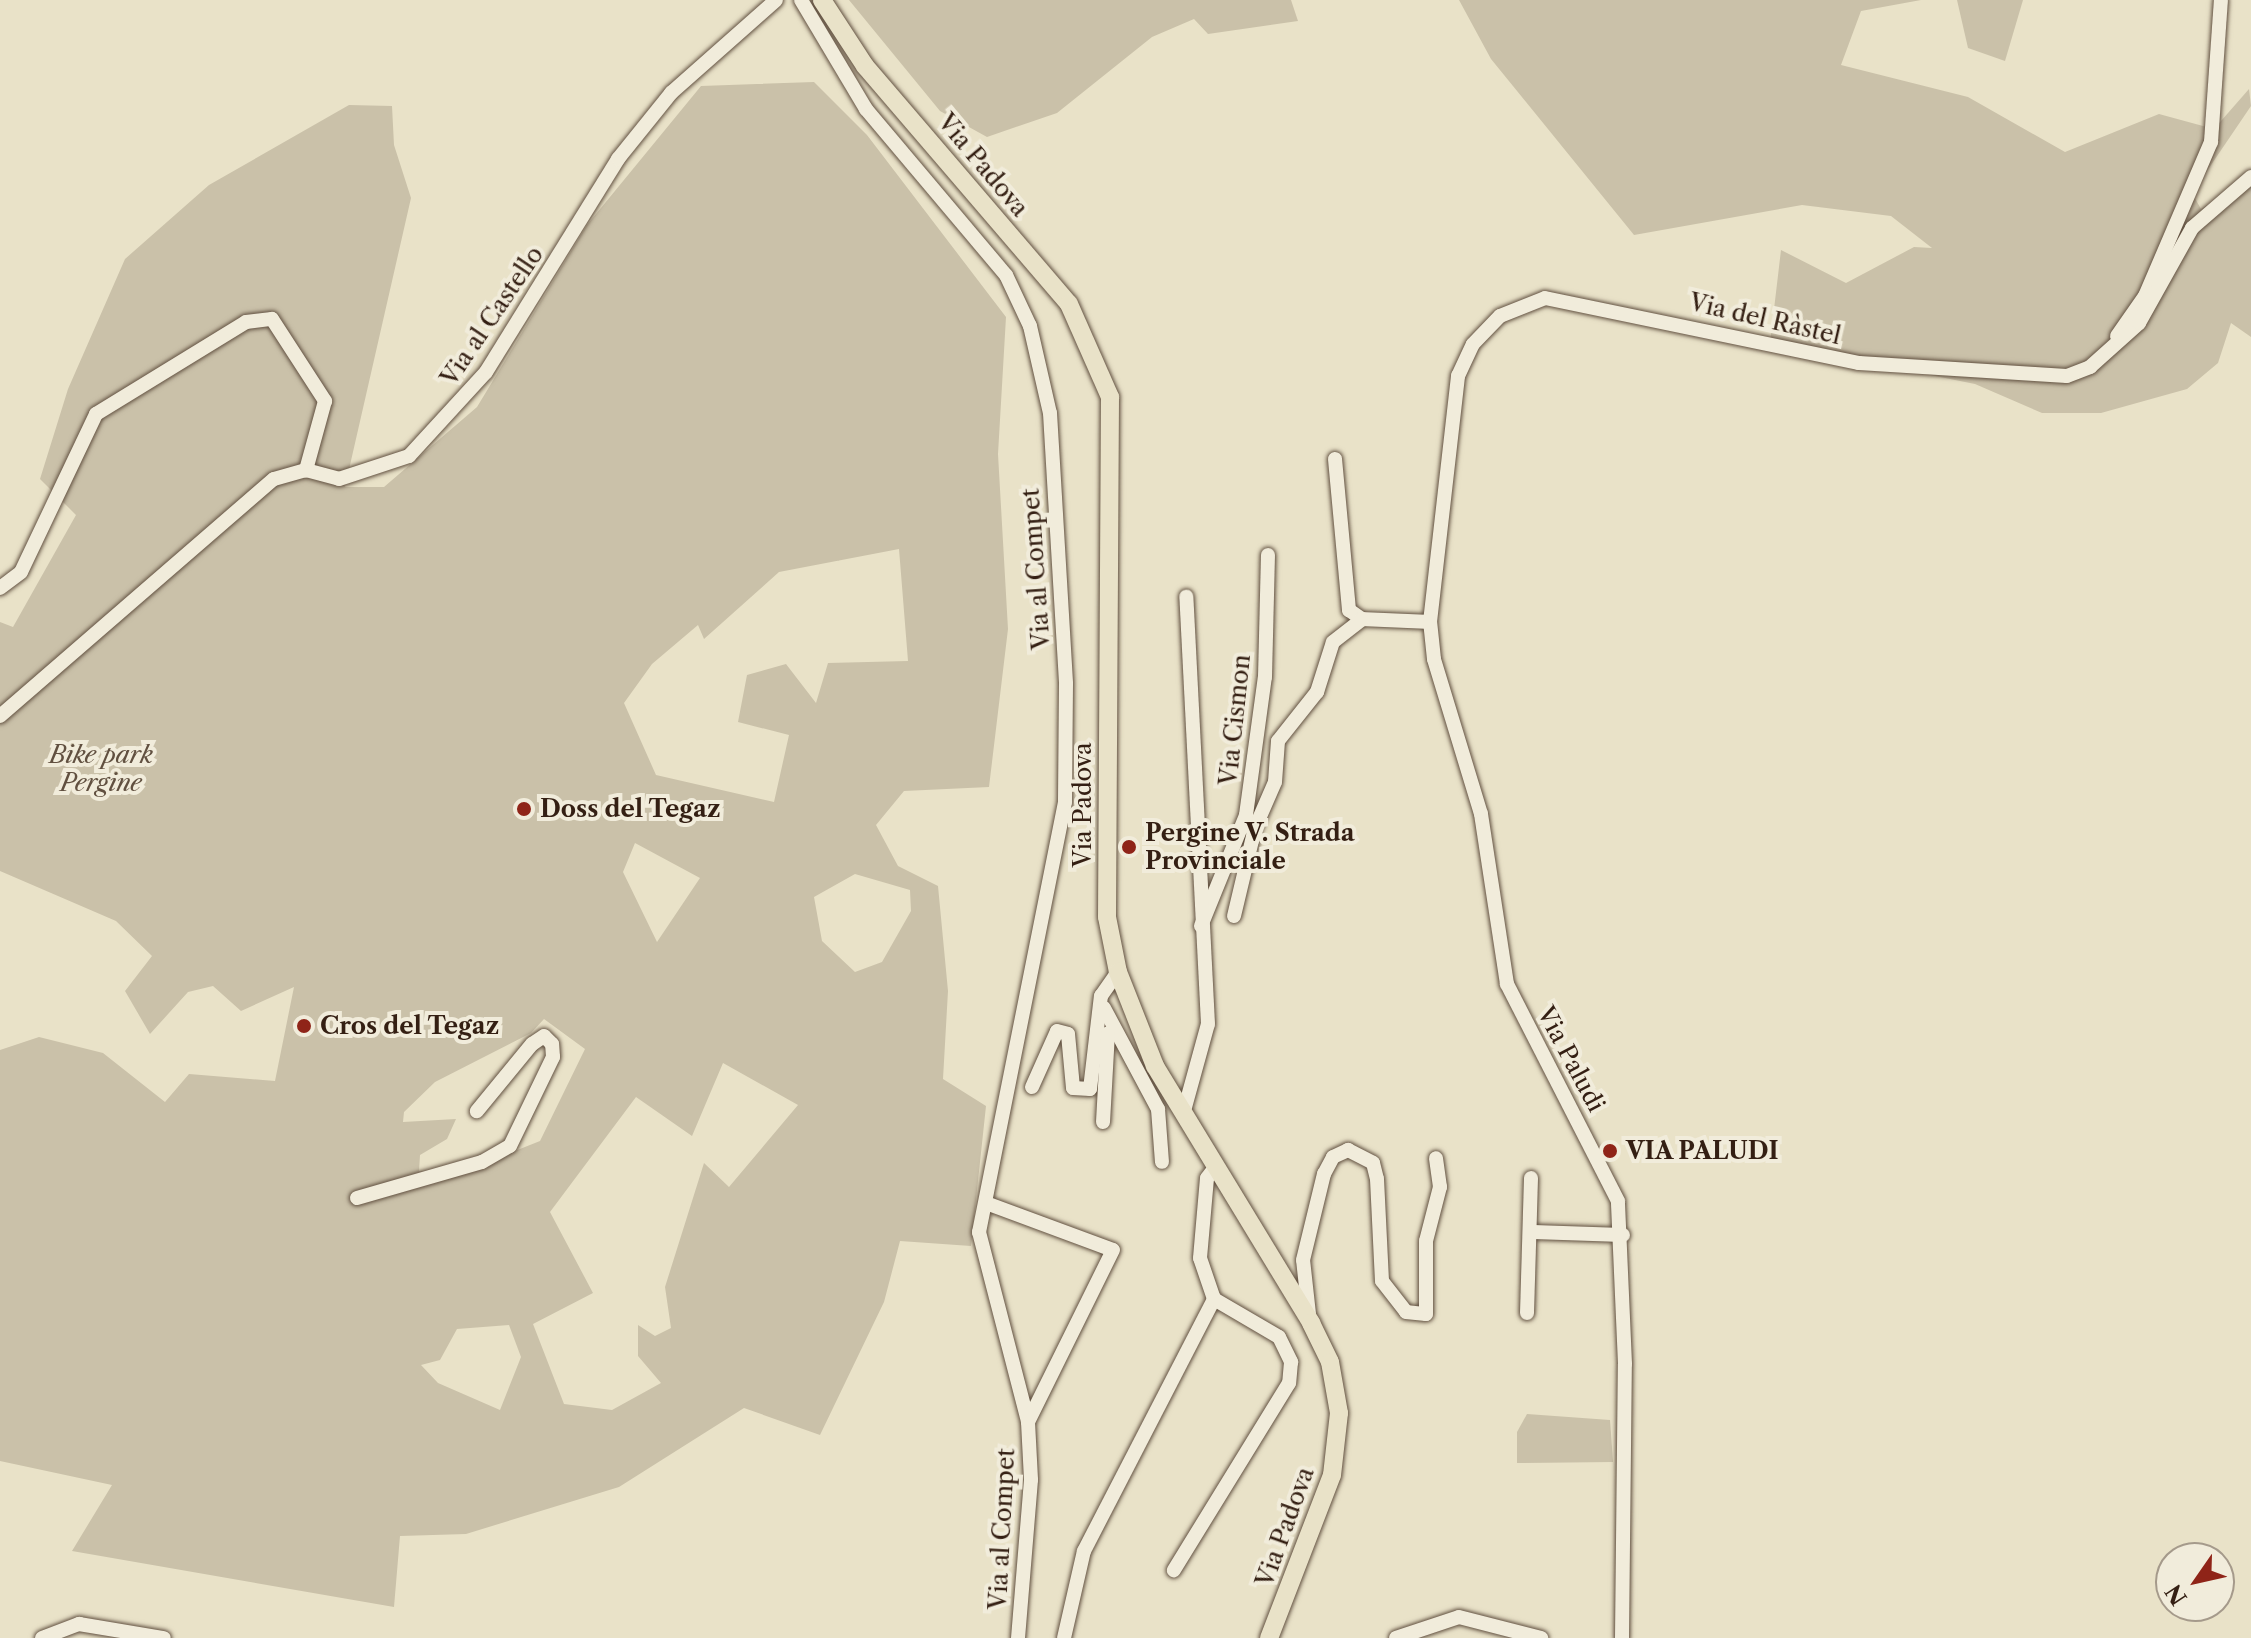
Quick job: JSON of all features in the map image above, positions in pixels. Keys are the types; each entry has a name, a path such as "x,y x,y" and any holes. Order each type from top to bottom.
{"main road":[{"name":"Via Padova","path":"822,0 865,66 1069,304 1101,368 1112,456 1107,917 1118,972 1140,1034 1311,1323 1330,1362 1339,1413 1332,1475 1269,1638"}],"street":[{"name":"Via al Castello","path":"306,470 339,479 409,456 447,421 486,372 618,159 671,93 776,0"},
{"name":"Via al Compet","path":"801,0 866,109 1006,275 1030,326 1050,413 1066,684 1065,802 1048,911 986,1173 986,1203 979,1232 990,1291 1028,1422 1031,1480 1018,1638"},
{"path":"2112,347 2145,296 2211,142 2221,0"},
{"name":"Via del Ràstel","path":"1430,622 1458,376 1473,344 1500,316 1545,298 1859,363 2067,376 2112,347 2157,301 2192,228 2251,177"},
{"path":"0,588 21,572 96,414 246,322 272,319 325,401 306,470 274,479 0,716"},
{"path":"1335,459 1343,589 1349,610 1362,619 1430,622"},
{"name":"Via Cismon","path":"1201,927 1246,815 1265,677 1268,555"},
{"name":"Via Cismon","path":"1184,1111 1208,1024 1186,597"},
{"path":"1234,916 1255,828 1275,782 1278,741 1317,692 1333,642 1362,619"},
{"name":"Via Paludi","path":"1430,622 1434,659 1481,814 1507,984 1612,1181 1623,1235 1622,1638"},
{"path":"1032,1087 1057,1031 1068,1034 1073,1088 1090,1089 1101,996 1118,972"},
{"path":"1101,996 1109,1025 1158,1109 1162,1162"},
{"path":"1103,1122 1109,1025"},
{"path":"357,1198 482,1162 510,1146 553,1057 552,1044 544,1036 532,1044 477,1111"},
{"path":"1311,1323 1303,1260 1324,1174 1333,1157 1348,1150 1375,1171 1382,1281 1406,1312 1426,1314 1426,1241 1440,1187 1436,1158"},
{"path":"1174,1570 1289,1383 1291,1362 1279,1337 1214,1299 1200,1258 1207,1178 1217,1165"},
{"path":"1527,1313 1533,1232 1531,1178"},
{"name":"Via al Compet","path":"986,1203 1113,1250 1028,1422"},
{"path":"1533,1232 1623,1235"},
{"path":"1064,1638 1084,1551 1214,1299"},
{"path":"1396,1638 1459,1617 1541,1638"},
{"path":"42,1638 79,1624 164,1638"}],"green space":[{"path":"849,0 1291,0 1298,21 1208,34 1194,19 1152,37 1057,113 987,137 940,111"},
{"path":"1459,0 1921,0 1861,11 1841,65 1968,97 2065,152 2159,114 2214,129 2249,89 2251,106 2192,193 2201,209 2251,179 2251,337 2231,323 2218,363 2187,389 2101,413 2042,413 1975,384 1770,343 1781,250 1846,283 1914,247 1932,248 1891,216 1802,205 1634,235 1491,59"},
{"path":"1957,0 2023,0 2005,61 1968,48"},
{"name":"Bike park Pergine","path":"814,82 867,135 1006,317 998,454 1008,629 989,787 904,791 876,825 898,866 938,886 948,991 943,1079 986,1106 971,1246 900,1241 884,1302 820,1435 744,1408 619,1487 466,1534 400,1536 394,1607 72,1551 112,1485 0,1461 0,1050 39,1037 103,1053 165,1102 189,1074 275,1081 294,987 241,1011 213,986 188,992 150,1034 125,991 152,956 116,921 0,871 0,622 13,627 76,515 40,479 68,389 125,259 209,185 349,105 392,106 394,145 411,198 345,487 384,487 477,407 587,225 701,86","holes":["899,549 908,661 828,663 816,703 786,664 747,675 738,722 789,735 774,802 656,775 624,703 652,664 698,625 704,639 779,572","635,843 700,878 657,942 623,872","855,874 910,890 911,911 882,962 855,972 822,941 814,897","544,1019 585,1049 540,1141 452,1176 419,1171 420,1155 447,1139 456,1119 403,1122 404,1112 435,1082 531,1033","723,1063 798,1105 729,1187 704,1163 665,1287 671,1328 655,1336 638,1325 638,1356 661,1383 612,1410 564,1404 533,1324 593,1293 550,1212 636,1097 692,1136","509,1325 521,1357 500,1410 438,1383 421,1365 440,1360 457,1329"]},
{"path":"1527,1414 1610,1420 1613,1462 1517,1463 1517,1432"}],"place":[{"name":"Doss del Tegaz","path":"524,809"},
{"name":"Pergine V. Strada Provinciale","path":"1129,847"},
{"name":"Cros del Tegaz","path":"304,1026"},
{"name":"VIA PALUDI","path":"1610,1151"}]}
